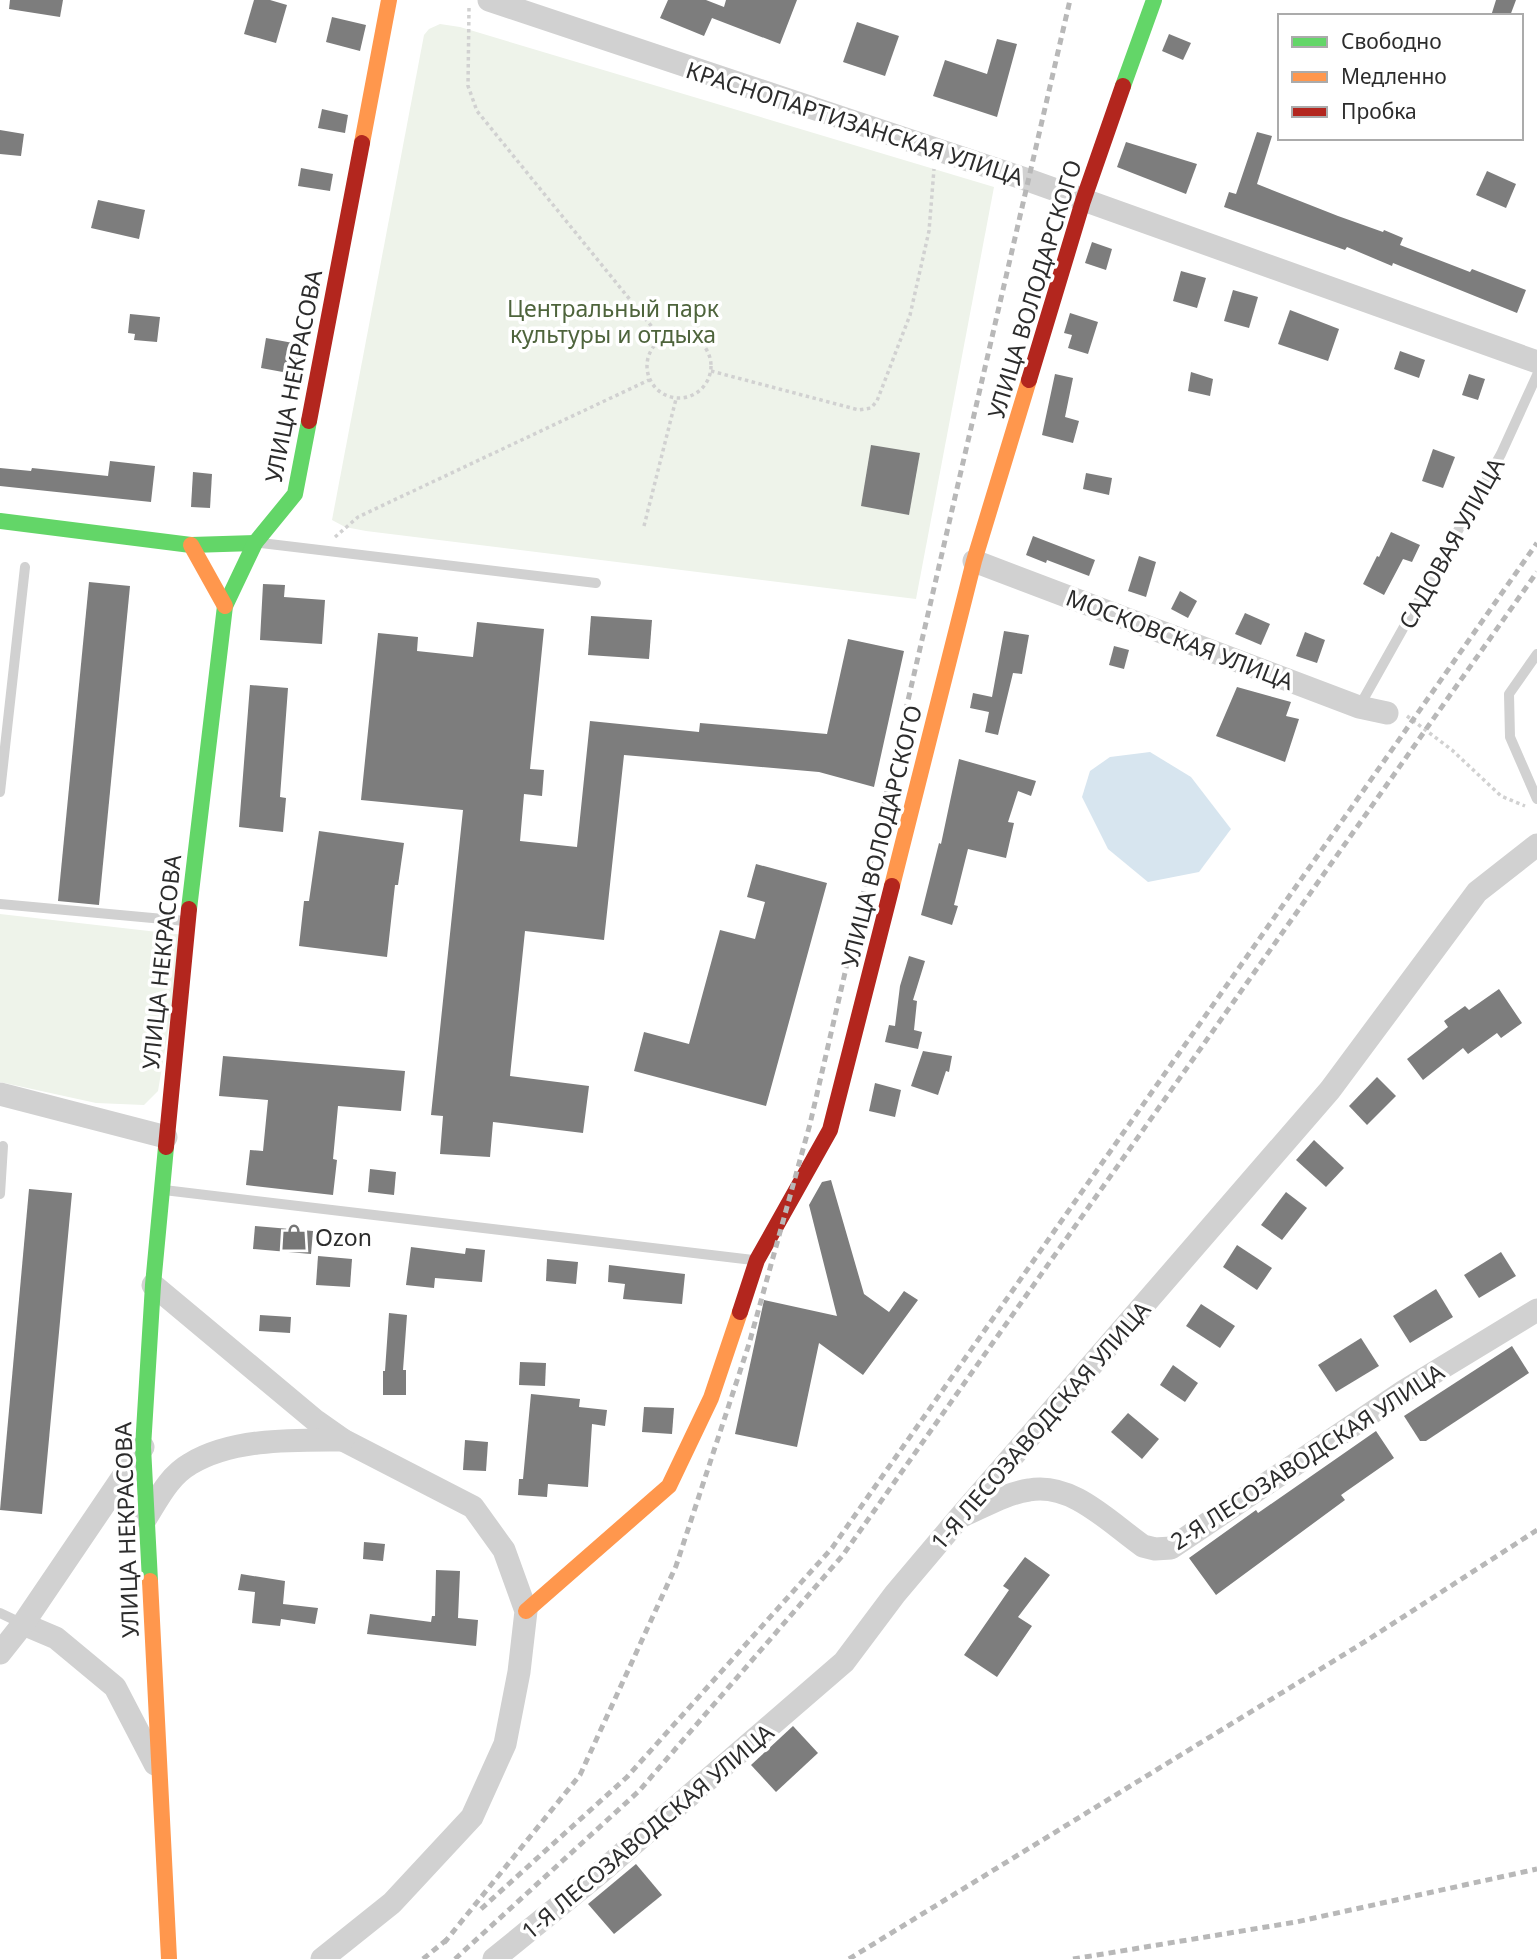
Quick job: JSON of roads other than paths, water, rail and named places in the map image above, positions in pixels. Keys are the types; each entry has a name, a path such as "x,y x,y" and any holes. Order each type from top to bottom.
{"street":[{"name":"УЛИЦА НЕКРАСОВА","path":"169,1959 143,1447 161,1190 188,921 225,606 255,542 295,494 388,0"},
{"name":"КРАСНОПАРТИЗАНСКАЯ УЛИЦА","path":"489,0 1028,180 1537,362"},
{"name":"УЛИЦА ВОЛОДАРСКОГО","path":"526,1611 669,1486 711,1398 757,1260 830,1130 974,561 1083,201 1154,0"},
{"path":"0,521 191,545 255,542"},
{"path":"191,545 225,606"},
{"name":"МОСКОВСКАЯ УЛИЦА","path":"974,561 1359,707 1387,713"},
{"name":"1-Я ЛЕСОЗАВОДСКАЯ УЛИЦА","path":"494,1959 601,1872 844,1662 895,1594 960,1517 1330,1090 1477,892 1537,845"},
{"path":"0,1094 166,1137"},
{"path":"153,1284 316,1421 343,1440 474,1507 504,1550 526,1611 519,1672 505,1744 472,1817 393,1903 322,1959"},
{"name":"2-Я ЛЕСОЗАВОДСКАЯ УЛИЦА","path":"960,1517 1027,1490 1052,1488 1070,1493 1143,1546 1155,1549 1171,1548 1404,1391 1537,1310"},
{"path":"146,1518 167,1485 188,1464 223,1450 298,1440 343,1440"},
{"path":"0,1653 23,1624 143,1447"},
{"path":"23,1624 56,1638 115,1687 159,1773"}],"lane":[{"name":"САДОВАЯ УЛИЦА","path":"1359,707 1501,454 1537,375"},
{"path":"255,542 596,583"},
{"path":"0,792 25,567"},
{"path":"1537,654 1509,694 1510,737 1537,799"},
{"path":"0,904 188,921"},
{"path":"0,1194 3,1146"},
{"path":"161,1190 757,1260"},
{"path":"0,1612 23,1624"}],"railway":[{"path":"444,1943 580,1775 676,1566 749,1344 810,1124 1070,0"},
{"path":"481,1909 627,1777 832,1548 1537,543"},
{"path":"455,1959 639,1791 843,1555 1537,572"},
{"path":"849,1959 1366,1641 1537,1530"},
{"path":"1073,1959 1296,1922 1537,1869"},
{"path":"423,1959 450,1937"}],"place":[{"name":"Ozon","path":"294,1237"}],"park label":[{"name":"Центральный парк культуры и отдыха","path":"613,321"}]}
